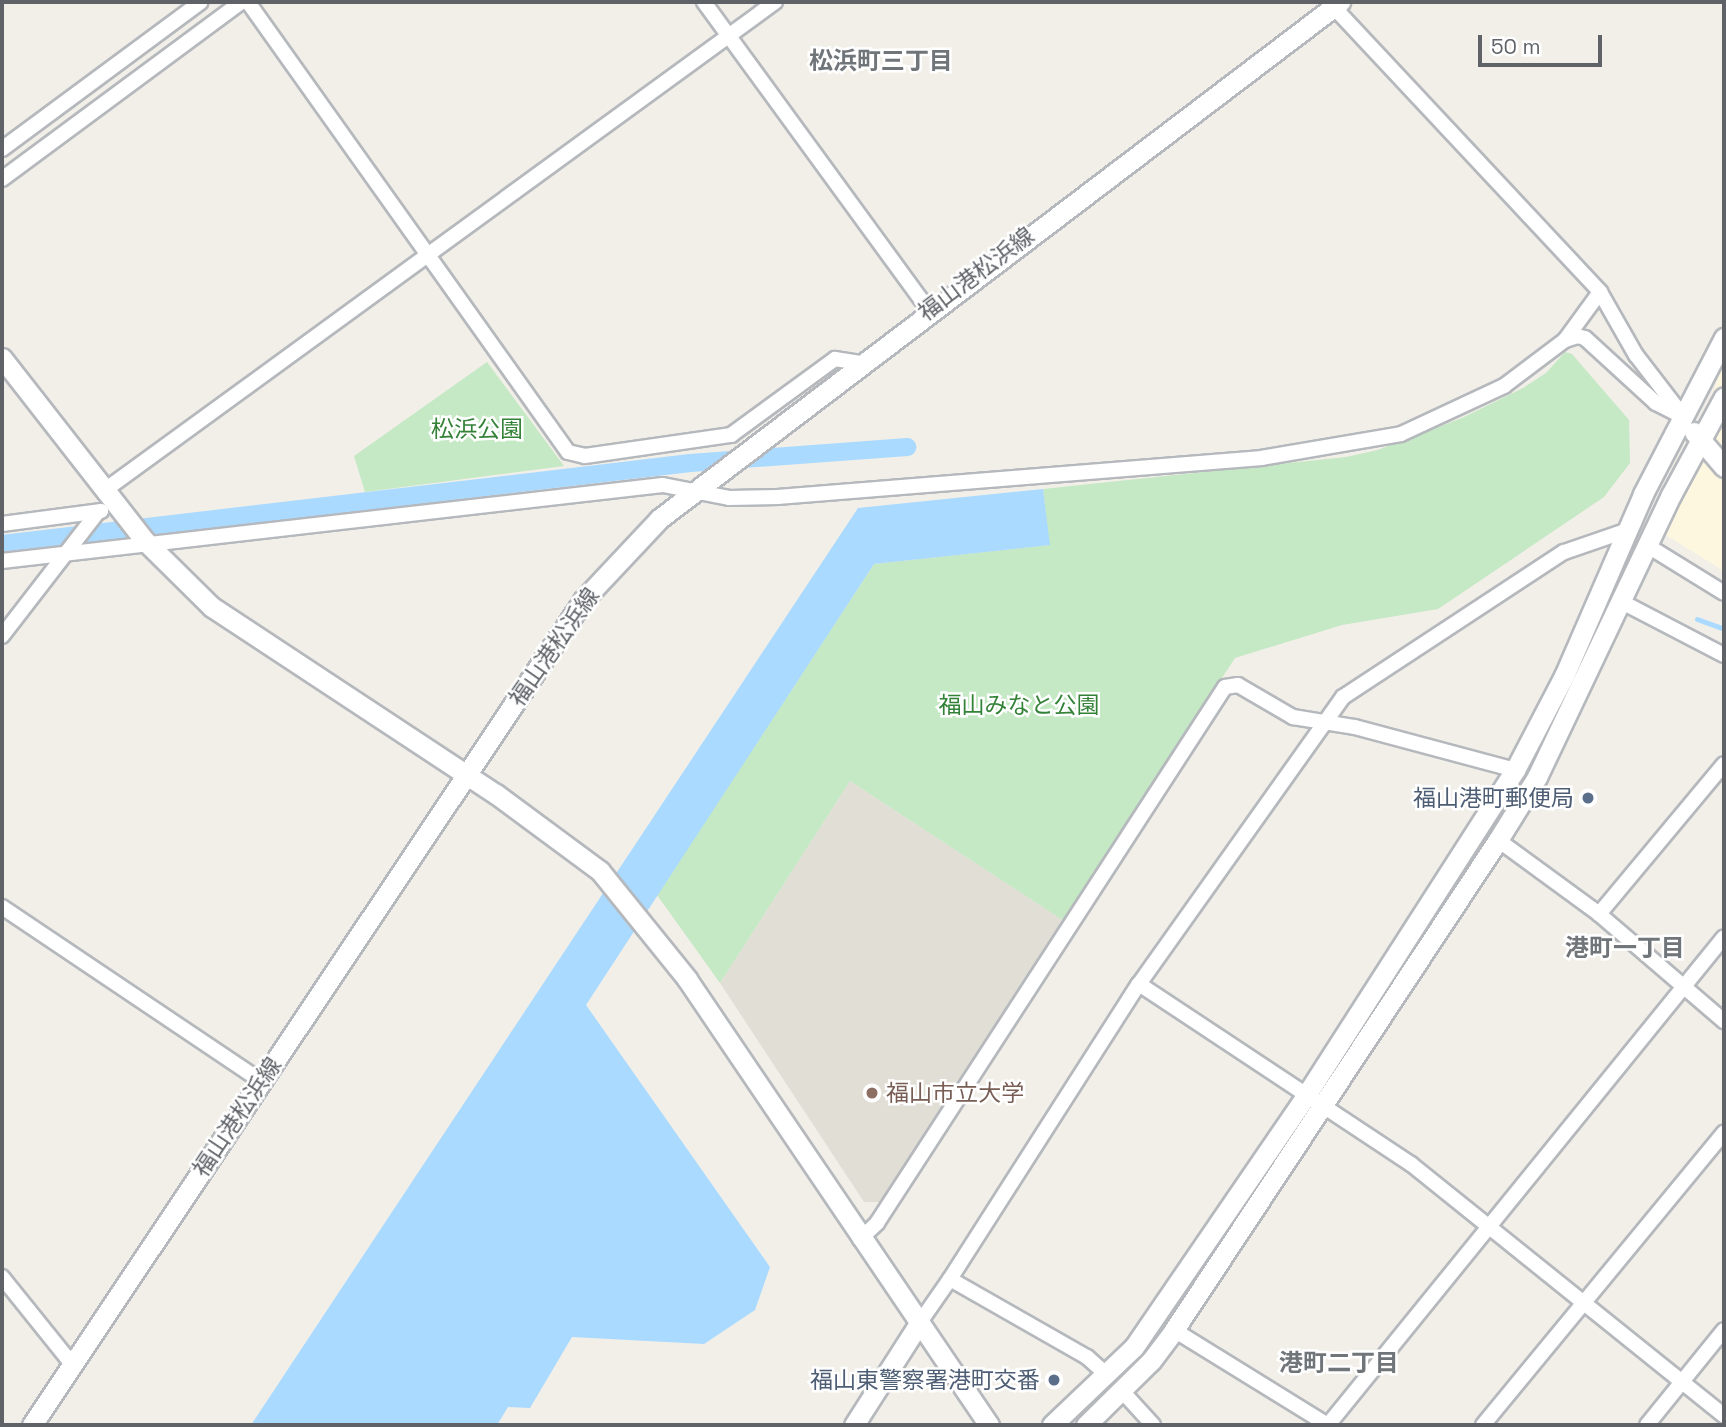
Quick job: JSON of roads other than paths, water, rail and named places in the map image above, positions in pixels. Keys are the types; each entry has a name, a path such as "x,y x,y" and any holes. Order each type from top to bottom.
{"street":[{"path":"2,149 201,2"},
{"path":"2,179 241,2"},
{"path":"248,2 568,452 577,454 731,435 835,359 859,363"},
{"path":"704,2 929,310"},
{"path":"2,636 106,501 425,254 775,2"},
{"path":"1334,3 1600,292 1636,355 1700,440 1724,467"},
{"name":"福山港松浜線","path":"32,1425 584,599 659,519 723,472 859,363 1334,3"},
{"path":"2,561 145,541 663,485 729,498 778,496 1261,458 1376,439 1401,434 1504,386 1565,340 1600,292"},
{"path":"1565,340 1586,338 1656,403 1683,417"},
{"path":"1086,1425 1122,1391 1174,1329 1515,770 1601,596 1625,531 1724,338"},
{"path":"2,358 106,501 212,607 465,777 496,794 600,871 649,926 918,1325 989,1425"},
{"path":"1052,1425 1134,1347 1313,1102 1498,840 1536,777 1700,440 1724,397"},
{"path":"2,524 106,501"},
{"path":"854,1425 1139,984 1321,723 1343,696 1564,552 1625,531"},
{"path":"1648,546 1724,593"},
{"path":"1622,602 1724,655"},
{"path":"860,1239 877,1223 1225,687 1238,685 1293,717 1515,770"},
{"path":"1599,914 1724,764"},
{"path":"1498,840 1599,914 1724,1021"},
{"path":"2,907 261,1081"},
{"path":"1174,1329 1328,1425 1486,1225 1724,937"},
{"path":"1139,984 1313,1102 1411,1164 1724,1416"},
{"path":"1483,1425 1583,1300 1724,1133"},
{"path":"2,1277 72,1364"},
{"path":"950,1279 1087,1357 1107,1375"},
{"path":"1647,1425 1724,1330"},
{"path":"1122,1391 1153,1425"}],"water":[{"path":"1043,489 1050,545 874,564 586,1005 770,1267 755,1310 704,1344 572,1337 530,1408 508,1407 497,1425 251,1425 858,508"}],"waterway":[{"path":"2,544 690,463 907,447"},
{"path":"1697,619 1724,629"}],"place":[{"name":"福山港町郵便局","path":"1588,798"},
{"name":"福山市立大学","path":"872,1093"},
{"name":"福山東警察署港町交番","path":"1054,1380"}],"district":[{"name":"松浜町三丁目","path":"881,61"},
{"name":"港町一丁目","path":"1625,948"},
{"name":"港町二丁目","path":"1339,1363"}],"park label":[{"name":"松浜公園","path":"477,429"},
{"name":"福山みなと公園","path":"1019,705"}]}
